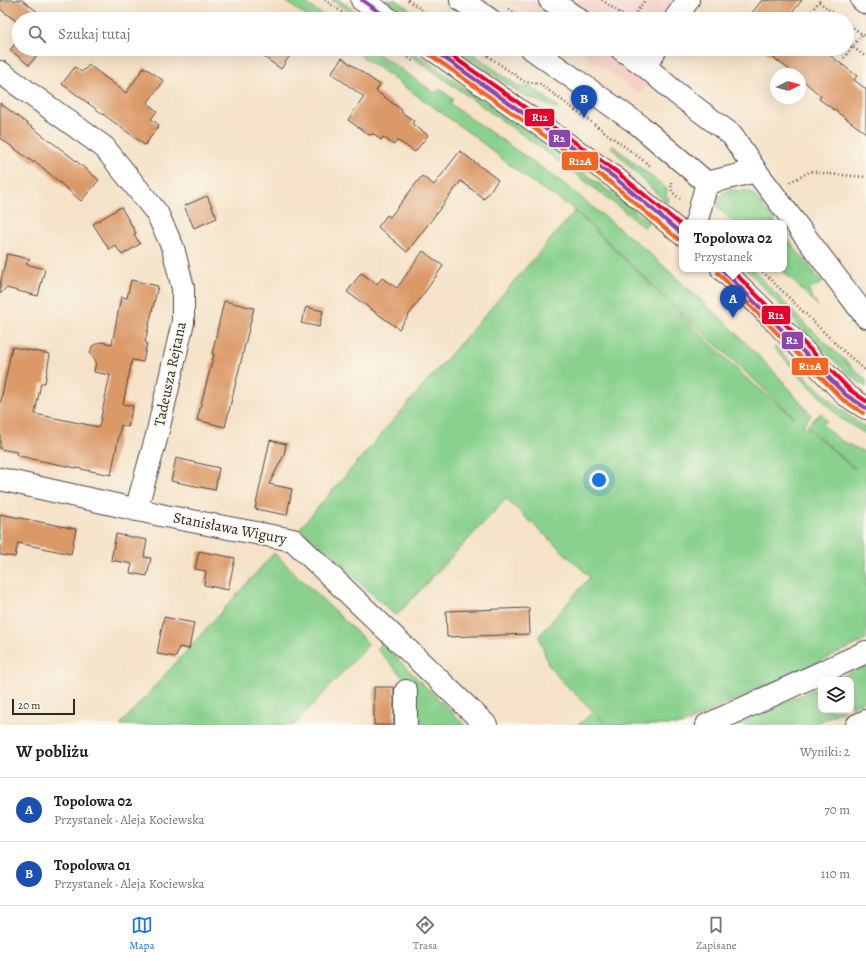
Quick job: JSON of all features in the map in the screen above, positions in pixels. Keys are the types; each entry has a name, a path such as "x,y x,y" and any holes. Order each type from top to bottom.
{"street":[{"path":"362,0 379,12"},
{"path":"461,0 497,12"},
{"path":"550,0 568,12"},
{"path":"680,12 688,0"},
{"path":"862,0 866,3"},
{"path":"442,56 614,177 679,231"},
{"path":"542,56 639,125 707,183"},
{"path":"650,57 676,93 732,135 756,170 866,317"},
{"name":"Tadeusza Rejtana","path":"0,72 104,147 157,214 173,248 182,288 183,322 156,439 136,510"},
{"path":"707,183 756,170"},
{"path":"698,219 707,183"},
{"path":"725,272 846,395 866,408"},
{"name":"Stanisława Wigury","path":"0,479 136,510 293,540 486,725"},
{"path":"706,725 866,652"},
{"path":"406,691 406,725"},
{"path":"858,725 866,720"}],"path":[{"path":"325,0 343,12"},
{"path":"408,0 425,12"},
{"path":"602,0 618,12"},
{"path":"637,12 646,0"},
{"path":"811,12 819,1 832,12"},
{"path":"854,28 866,37"},
{"path":"854,44 862,34"},
{"path":"854,48 866,57"},
{"path":"406,56 415,62"},
{"path":"488,56 525,82 540,84 657,171"},
{"path":"798,178 811,171 866,177"},
{"path":"670,180 672,192 698,219"},
{"path":"763,272 838,346 866,371"}],"shaded area":[{"path":"509,0 703,0 695,12 526,12"},
{"path":"588,56 665,56 640,94"}],"green space":[{"path":"284,0 301,0 319,12 300,12"},
{"path":"332,0 339,0 356,12 349,12"},
{"path":"385,0 396,0 413,12 403,12"},
{"path":"362,56 381,56 435,93 440,89 453,99 450,104 559,180 647,251 729,326 777,375 811,415 803,425 855,469 807,426 821,413 827,421 822,425 840,440 866,453 866,640 681,725 608,725 597,715 605,725 578,725 594,712 560,679 548,664 539,636 590,577 506,499 396,616 300,528 575,211 745,377 794,417 671,303 574,209 529,180 471,134"},
{"path":"411,56 419,56 556,151 649,222 644,227 554,158"},
{"path":"466,56 476,56 518,86 524,88 530,86 559,107 557,109 520,93"},
{"path":"612,145 667,189 666,196 669,198 666,203 611,147"},
{"path":"730,190 747,191 753,194 774,220 731,220 713,203 715,197"},
{"path":"787,238 822,283 808,290 818,306 784,272 787,272"},
{"path":"749,272 755,272 798,317 866,380 866,387 845,371 805,332"},
{"path":"776,347 841,410 866,428 866,434 840,418 774,348"},
{"path":"274,553 369,644 294,725 120,725"},
{"path":"381,643 465,725 413,725 415,691 377,649"},
{"path":"866,665 866,700 854,706 854,677 840,677"},
{"path":"818,687 818,713 838,713 812,725 732,725"}],"building":[{"path":"0,0 22,0 38,12 12,12 12,18 0,9"},
{"path":"762,0 802,0 793,12 753,12"},
{"path":"18,56 36,56 29,65"},
{"path":"263,56 289,56 281,69"},
{"path":"771,56 831,56 857,76 854,80 866,89 866,133 819,99 821,96 806,83 806,68 787,68"},
{"path":"342,58 380,85 376,91 402,110 401,112 414,121 412,124 428,135 415,152 400,142 397,141 394,145 383,137 381,140 374,134 369,135 348,120 364,97 331,73"},
{"path":"89,65 126,93 144,67 164,81 147,103 157,111 151,119 159,125 145,145 62,84 75,67 82,72"},
{"path":"0,103 99,180 81,201 35,161 34,163 0,138"},
{"path":"460,151 498,180 484,199 461,181 407,252 378,227 387,215 390,217 422,176 434,185"},
{"path":"207,196 217,218 194,228 184,206"},
{"path":"121,207 136,233 134,234 140,244 122,255 115,245 109,249 93,224"},
{"path":"423,251 443,266 399,329 347,292 361,273 377,284 382,278 397,288"},
{"path":"7,254 30,259 26,264 45,269 38,296 6,288 0,294 0,284"},
{"path":"131,280 158,286 145,342 147,343 143,362 132,360 123,404 133,406 128,427 121,425 111,475 32,459 16,455 17,452 0,449 0,405 12,347 50,354 45,383 41,383 35,414 99,427 110,375 94,372 96,361 90,354 92,346 101,342 112,344 121,297 127,298"},
{"path":"224,301 254,308 225,427 197,420 214,354 212,354"},
{"path":"306,307 323,311 319,327 301,323"},
{"path":"270,440 286,444 284,455 269,484 292,489 287,515 255,509"},
{"path":"176,458 219,468 215,490 171,481"},
{"path":"0,514 76,529 71,554 18,543 15,557 0,555"},
{"path":"116,534 147,540 144,557 151,558 147,576 130,573 132,564 111,560"},
{"path":"199,551 235,558 228,590 204,585 206,571 195,569"},
{"path":"529,608 530,634 447,637 446,611"},
{"path":"164,617 194,623 189,649 179,647 176,657 157,654"},
{"path":"374,687 394,687 394,725 374,725"}],"transit line":[{"name":"R2","path":"362,0 379,12"},
{"name":"R12A","path":"432,56 610,182 678,239"},
{"name":"R2","path":"442,56 614,177 679,231"},
{"name":"R12","path":"452,56 617,172 679,224"},
{"name":"R2","path":"725,272 846,395 866,408"},
{"name":"R12","path":"734,272 850,390 866,401"},
{"name":"R12A","path":"718,273 842,399 863,413"}],"place":[{"name":"Topolowa 01","path":"584,118"},
{"name":"Topolowa 02","path":"733,318"}]}
